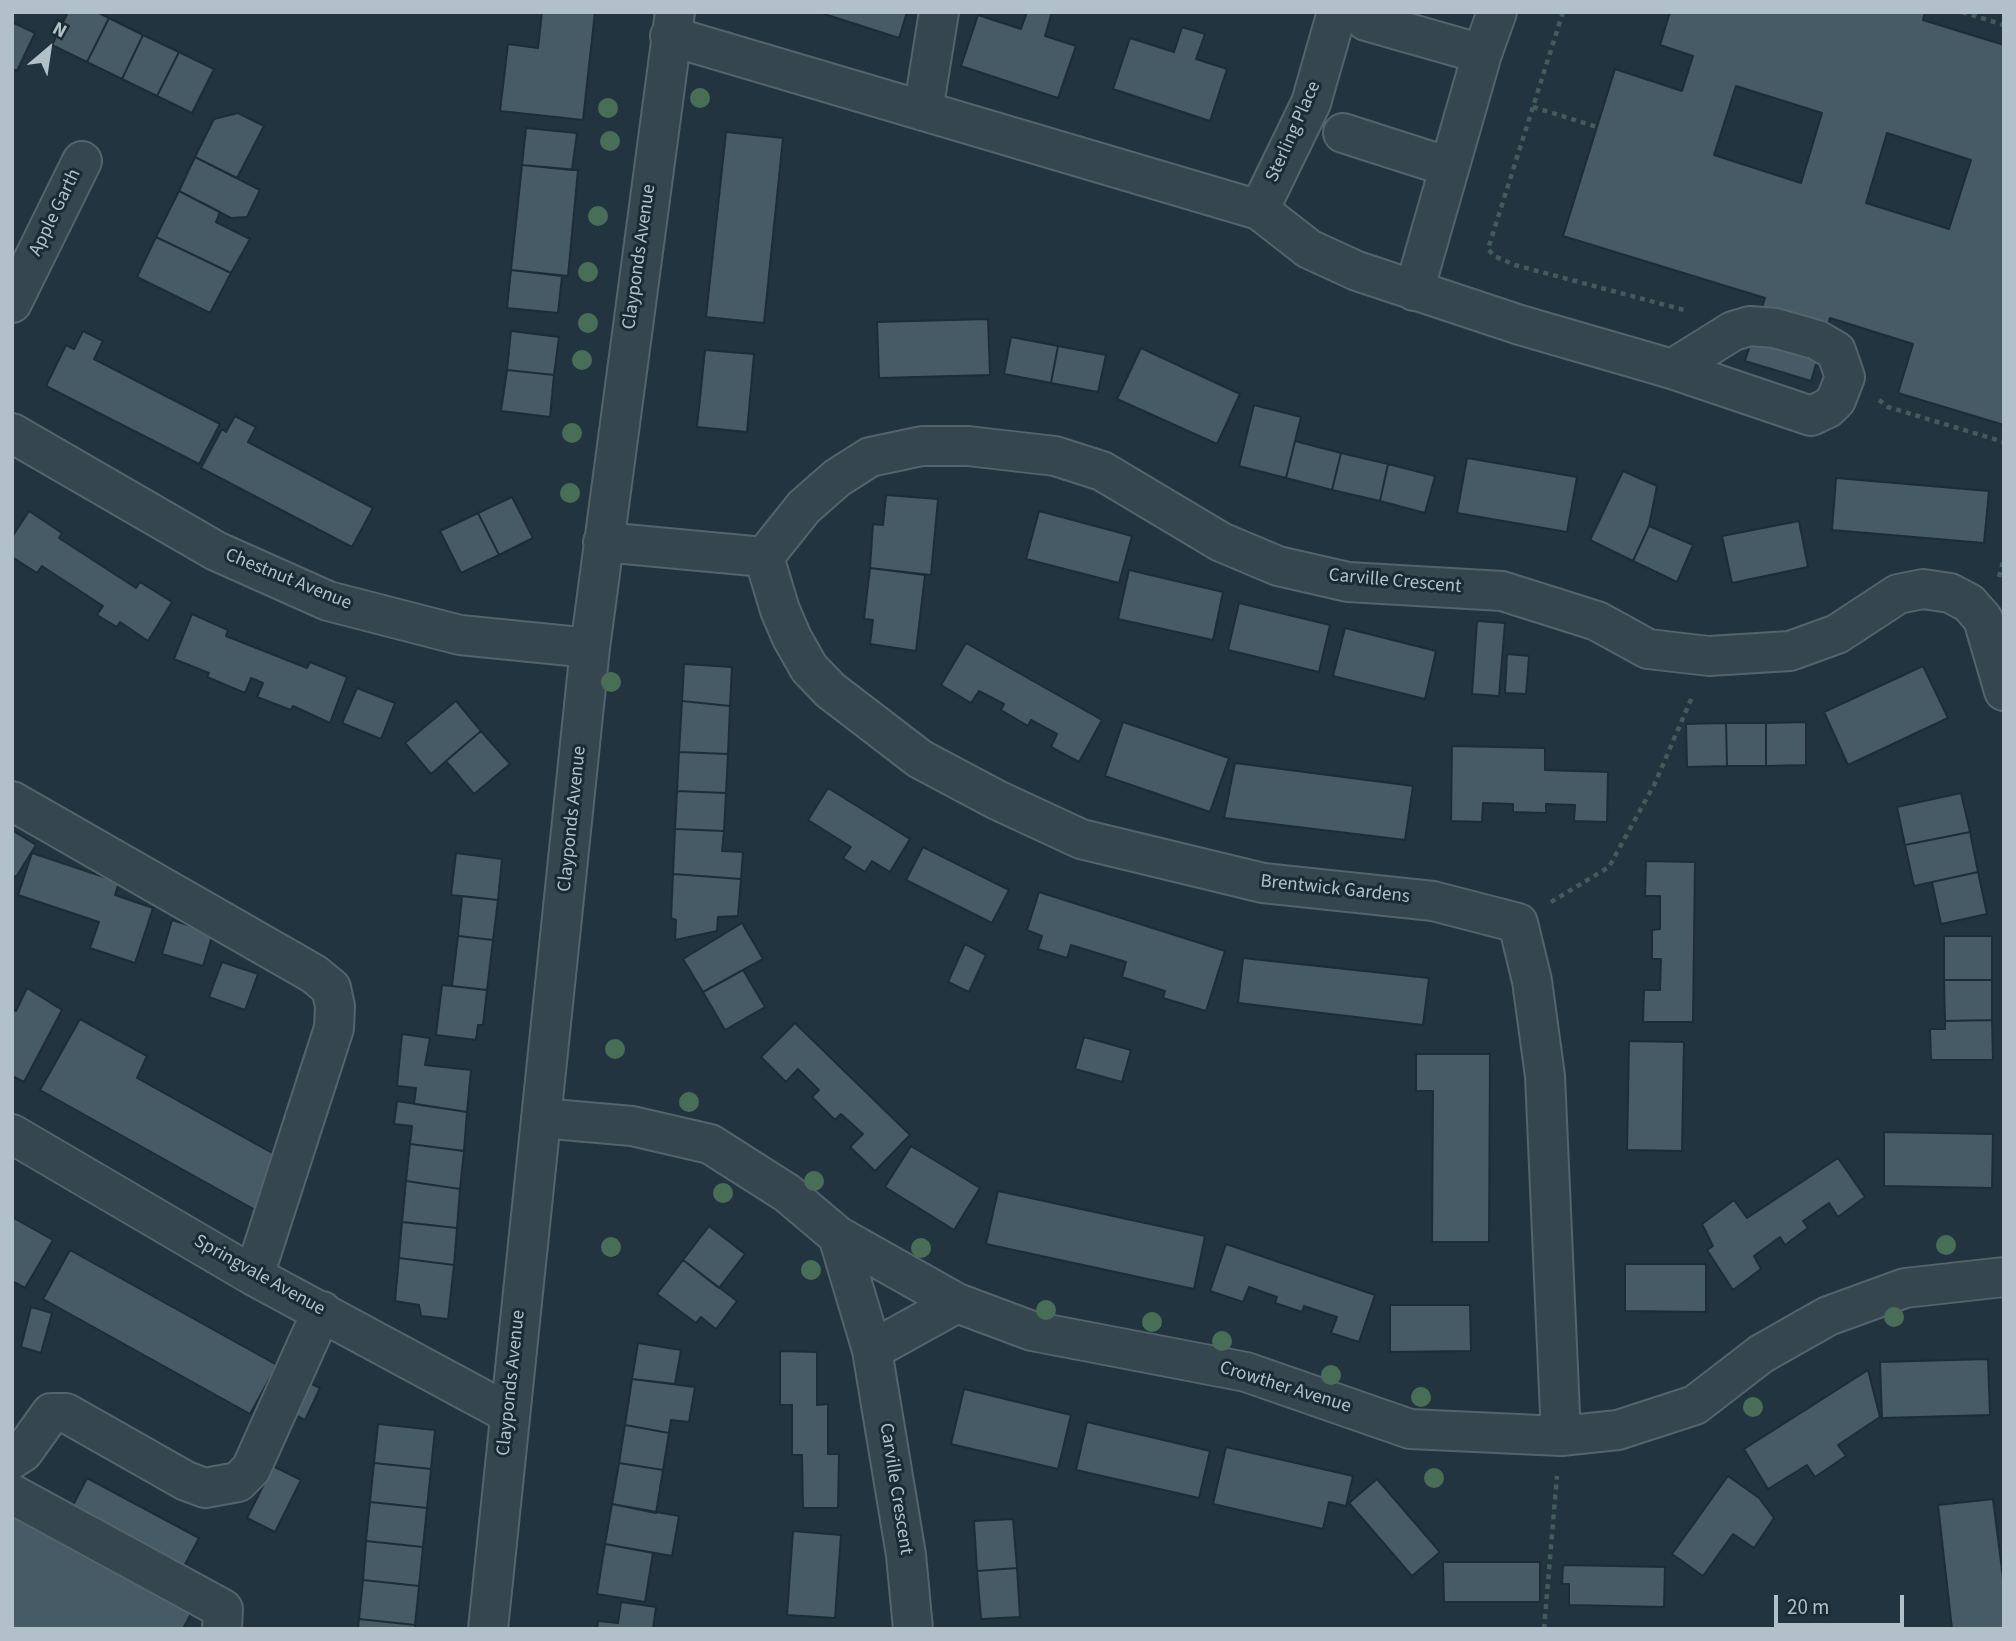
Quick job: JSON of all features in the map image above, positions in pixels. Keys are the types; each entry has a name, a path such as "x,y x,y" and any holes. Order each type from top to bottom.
{"street":[{"path":"923,111 939,12"},
{"path":"1413,290 1482,54 1497,12"},
{"path":"1351,17 1482,54"},
{"name":"Sterling Place","path":"1259,210 1351,17"},
{"path":"672,24 923,111 1259,210 1309,249 1357,271 1672,369"},
{"name":"Clayponds Avenue","path":"488,1629 508,1413 590,648 672,24"},
{"path":"1343,133 1449,167"},
{"name":"Apple Garth","path":"12,303 82,161"},
{"name":"Chestnut Avenue","path":"12,433 216,551 328,601 460,635 590,648"},
{"name":"Carville Crescent","path":"764,558 804,507 837,478 870,457 922,446 968,446 1055,456 1102,471 1221,542 1278,566 1348,582 1502,591 1597,621 1648,649 1709,656 1790,651 1837,634 1898,594 1923,589 1950,593 1969,603 1983,619 2004,691"},
{"path":"603,542 764,558"},
{"name":"Brentwick Gardens","path":"764,558 792,638 809,668 830,690 920,759 997,800 1081,839 1250,880 1433,901 1518,923"},
{"path":"12,801 314,974 331,988 335,1006 334,1028 254,1276"},
{"path":"1518,923 1532,981 1545,1076 1560,1436"},
{"name":"Crowther Avenue","path":"541,1118 632,1126 710,1144 787,1194 838,1236 957,1304 1031,1331 1246,1372 1410,1429 1560,1436 1618,1430 1695,1405 1761,1354 1828,1316 1905,1288 2004,1277"},
{"name":"Springvale Avenue","path":"12,1134 254,1276 508,1413"},
{"name":"Carville Crescent","path":"838,1236 872,1350 906,1555 913,1629"},
{"path":"872,1350 957,1304"},
{"path":"12,1459 23,1452 51,1413 66,1413 186,1481 205,1488 238,1482 251,1469 322,1311"},
{"path":"12,1494 223,1609 222,1629"}],"path":[{"path":"1563,12 1488,249 1494,256 1515,265 1691,311"},
{"path":"1962,12 2004,25"},
{"path":"1533,107 1597,127"},
{"path":"1871,394 1888,407 2004,442"},
{"path":"1518,923 1609,867 1655,783 1709,656"},
{"path":"1544,1629 1560,1436"}],"building":[{"path":"68,12 97,12 109,18 87,62 52,45"},
{"path":"542,12 595,12 583,120 500,111 508,44 538,48"},
{"path":"818,12 907,12 899,38"},
{"path":"1027,12 1052,12 1045,36 1076,46 1058,98 961,66 978,15 1021,29"},
{"path":"1670,12 1925,12 1923,20 2004,45 2004,425 1898,393 1913,344 1830,318 1811,381 1745,361 1765,298 1563,236 1615,69 1682,91 1693,56 1660,45","holes":["1736,86 1822,113 1801,183 1714,155","1887,133 1971,160 1949,229 1866,203"]},
{"path":"109,18 143,35 122,79 87,62"},
{"path":"12,22 35,33 17,71 12,69"},
{"path":"1182,27 1205,34 1196,59 1227,69 1210,121 1113,89 1130,38 1174,52"},
{"path":"143,35 179,52 157,96 122,79"},
{"path":"179,52 214,69 192,113 157,96"},
{"path":"238,113 264,126 237,178 195,157 214,119"},
{"path":"526,128 577,133 572,170 522,165"},
{"path":"726,132 783,138 764,323 706,317"},
{"path":"195,157 260,190 247,217 231,218 179,191"},
{"path":"522,165 578,170 568,276 511,270"},
{"path":"179,191 220,212 216,222 250,239 231,273 156,237"},
{"path":"156,237 231,273 210,313 137,277"},
{"path":"511,270 562,276 558,313 507,308"},
{"path":"988,319 990,375 879,378 877,322"},
{"path":"83,331 103,341 94,359 220,424 199,464 46,386 66,345 74,349"},
{"path":"511,331 559,337 554,375 507,370"},
{"path":"1011,337 1058,346 1051,383 1004,374"},
{"path":"1058,346 1106,355 1098,392 1051,383"},
{"path":"1141,348 1240,394 1217,444 1117,399"},
{"path":"705,350 754,354 747,432 697,427"},
{"path":"507,370 554,375 550,417 501,411"},
{"path":"1254,405 1301,417 1286,478 1239,466"},
{"path":"235,416 256,427 248,442 373,508 352,547 201,468 222,429 226,432"},
{"path":"1295,441 1341,453 1332,490 1286,478"},
{"path":"1341,453 1388,464 1380,501 1332,490"},
{"path":"1467,458 1577,477 1567,532 1457,513"},
{"path":"1388,464 1435,476 1425,513 1380,501"},
{"path":"1623,471 1657,486 1649,526 1633,561 1590,540"},
{"path":"1836,478 1989,491 1984,543 1832,530"},
{"path":"886,495 938,499 931,575 870,568 873,524 883,525"},
{"path":"512,497 533,538 499,555 478,513"},
{"path":"29,511 62,533 59,538 136,588 140,582 172,602 148,641 120,622 117,627 97,615 103,606 42,566 37,573 12,557 12,537"},
{"path":"1039,511 1132,536 1119,583 1026,559"},
{"path":"478,513 499,555 461,573 440,531"},
{"path":"1799,521 1808,567 1732,583 1722,536"},
{"path":"1649,526 1693,545 1677,582 1633,561"},
{"path":"870,568 925,575 916,651 870,644 873,620 864,619"},
{"path":"1129,570 1223,592 1213,640 1118,619"},
{"path":"1239,603 1330,625 1319,672 1228,650"},
{"path":"192,614 228,630 226,636 307,668 310,662 347,677 330,723 293,706 291,710 257,697 263,683 251,678 245,693 207,677 209,673 174,659"},
{"path":"1477,621 1505,623 1499,696 1472,694"},
{"path":"1345,628 1436,651 1425,699 1333,676"},
{"path":"966,643 1102,720 1079,762 1051,747 1057,734 1031,720 1028,726 1001,710 1004,704 979,691 971,703 941,685"},
{"path":"1507,654 1529,656 1526,694 1505,693"},
{"path":"684,664 732,667 730,706 682,701"},
{"path":"1923,666 1948,718 1848,765 1824,712"},
{"path":"357,688 395,703 381,739 342,723"},
{"path":"456,701 481,731 431,774 405,743"},
{"path":"682,701 730,706 728,754 679,752"},
{"path":"1123,722 1229,758 1210,812 1105,776"},
{"path":"1806,722 1806,765 1766,766 1766,723"},
{"path":"1726,723 1727,766 1687,767 1686,724"},
{"path":"1726,723 1766,723 1766,766 1727,766"},
{"path":"481,731 510,764 474,794 446,761"},
{"path":"1452,746 1545,748 1545,770 1608,772 1607,822 1574,821 1575,805 1546,804 1546,813 1513,812 1513,804 1483,803 1482,822 1451,821"},
{"path":"679,752 728,754 726,793 677,791"},
{"path":"1235,763 1413,786 1405,840 1224,818"},
{"path":"828,788 910,839 890,872 872,861 865,872 843,858 851,847 808,820"},
{"path":"677,791 726,793 724,831 675,829"},
{"path":"1961,793 1970,832 1905,845 1897,807"},
{"path":"675,829 724,831 722,851 743,852 741,879 673,874"},
{"path":"12,830 36,845 16,877 12,875"},
{"path":"1970,832 1978,872 1914,886 1905,845"},
{"path":"923,847 1009,890 992,923 906,880"},
{"path":"32,853 119,882 115,895 153,908 135,963 90,948 99,922 18,895"},
{"path":"456,853 502,859 498,900 451,895"},
{"path":"1646,861 1695,862 1693,1022 1643,1022 1644,990 1660,990 1661,959 1652,959 1652,930 1660,929 1660,896 1645,896"},
{"path":"1978,872 1987,914 1941,924 1932,882"},
{"path":"673,874 741,879 738,916 718,917 717,931 675,940 676,920 671,918"},
{"path":"1039,892 1225,951 1206,1011 1163,998 1165,991 1122,977 1126,962 1071,945 1067,958 1038,949 1042,936 1027,930"},
{"path":"462,896 498,900 493,940 458,936"},
{"path":"172,920 213,933 203,966 162,954"},
{"path":"742,923 763,959 703,992 683,959"},
{"path":"458,936 493,940 487,990 452,986"},
{"path":"1944,936 1992,936 1992,980 1944,980"},
{"path":"965,944 986,955 969,992 948,982"},
{"path":"1243,958 1429,978 1423,1025 1238,1003"},
{"path":"222,962 258,974 245,1010 209,997"},
{"path":"743,970 765,1007 725,1030 703,992"},
{"path":"1944,980 1992,980 1992,1020 1945,1021"},
{"path":"442,985 487,990 483,1025 478,1025 476,1040 436,1035"},
{"path":"27,988 62,1010 24,1082 12,1076 12,1009 16,1011"},
{"path":"80,1019 147,1056 137,1078 283,1159 266,1216 40,1090"},
{"path":"1992,1020 1993,1060 1931,1060 1930,1029 1945,1029 1945,1021"},
{"path":"795,1023 910,1135 875,1171 850,1147 863,1134 841,1114 835,1120 812,1097 819,1090 798,1069 786,1082 761,1057"},
{"path":"402,1034 430,1038 425,1065 471,1070 467,1112 414,1104 416,1088 397,1086"},
{"path":"1084,1037 1131,1050 1122,1082 1075,1069"},
{"path":"1629,1041 1684,1042 1682,1151 1627,1150"},
{"path":"1416,1054 1490,1054 1489,1242 1432,1242 1433,1091 1416,1091"},
{"path":"397,1101 467,1112 464,1151 410,1144 412,1126 394,1124"},
{"path":"1884,1132 1993,1134 1992,1188 1884,1186"},
{"path":"410,1144 464,1151 460,1189 406,1181"},
{"path":"911,1146 980,1188 954,1230 885,1187"},
{"path":"1838,1158 1865,1197 1838,1217 1829,1203 1803,1221 1808,1228 1785,1245 1780,1237 1754,1256 1761,1269 1733,1290 1707,1250 1713,1246 1702,1224 1734,1200 1747,1218"},
{"path":"406,1181 460,1189 457,1228 402,1222"},
{"path":"998,1191 1205,1236 1194,1289 986,1244"},
{"path":"12,1217 53,1240 25,1288 12,1281"},
{"path":"402,1222 457,1228 454,1265 399,1258"},
{"path":"709,1226 745,1254 719,1288 683,1260"},
{"path":"1226,1244 1375,1295 1359,1342 1331,1333 1337,1317 1304,1306 1302,1312 1275,1303 1277,1297 1249,1287 1243,1302 1210,1291"},
{"path":"70,1250 277,1365 250,1414 43,1299"},
{"path":"399,1258 454,1265 448,1319 421,1316 419,1305 395,1301"},
{"path":"683,1260 737,1301 716,1329 701,1317 696,1323 657,1294"},
{"path":"1625,1264 1706,1264 1706,1312 1625,1311"},
{"path":"1390,1305 1470,1305 1471,1351 1390,1352"},
{"path":"31,1307 52,1313 41,1353 21,1347"},
{"path":"638,1343 681,1350 675,1384 632,1379"},
{"path":"780,1351 817,1352 817,1405 828,1404 828,1454 839,1454 838,1508 803,1508 802,1455 792,1455 792,1405 780,1405"},
{"path":"1988,1359 1990,1415 1882,1418 1880,1362"},
{"path":"1868,1370 1880,1417 1838,1445 1846,1456 1815,1477 1807,1465 1768,1489 1744,1449"},
{"path":"632,1379 695,1387 689,1422 671,1420 669,1433 625,1425"},
{"path":"304,1380 320,1388 305,1420 289,1411"},
{"path":"964,1389 1071,1415 1058,1469 951,1444"},
{"path":"1087,1422 1210,1451 1199,1498 1076,1470"},
{"path":"378,1424 435,1430 431,1469 374,1463"},
{"path":"625,1425 669,1433 663,1470 619,1463"},
{"path":"1226,1447 1353,1476 1346,1506 1329,1502 1323,1529 1213,1504"},
{"path":"374,1463 431,1469 427,1508 370,1502"},
{"path":"619,1463 663,1470 656,1513 612,1504"},
{"path":"273,1466 301,1480 275,1532 247,1518"},
{"path":"1728,1476 1759,1498 1774,1518 1754,1548 1733,1534 1703,1576 1672,1554"},
{"path":"87,1478 199,1538 182,1570 70,1511"},
{"path":"1377,1479 1440,1552 1412,1576 1349,1503"},
{"path":"1993,1499 2004,1586 2004,1629 1952,1629 1938,1505"},
{"path":"370,1502 427,1508 423,1547 366,1541"},
{"path":"612,1504 679,1516 672,1556 605,1544"},
{"path":"12,1511 193,1610 183,1629 12,1629"},
{"path":"1013,1519 1017,1568 977,1571 974,1521"},
{"path":"793,1531 841,1535 835,1618 787,1615"},
{"path":"366,1541 423,1547 419,1586 363,1580"},
{"path":"605,1544 653,1553 645,1602 597,1594"},
{"path":"1443,1562 1540,1562 1540,1602 1444,1602"},
{"path":"1563,1565 1665,1567 1664,1607 1569,1605 1569,1584 1562,1584"},
{"path":"1017,1568 1020,1617 981,1619 977,1571"},
{"path":"363,1580 419,1586 415,1625 359,1619"},
{"path":"621,1602 656,1607 653,1629 597,1629 598,1621 618,1623"},
{"path":"359,1619 415,1625 415,1629 358,1629"}]}
